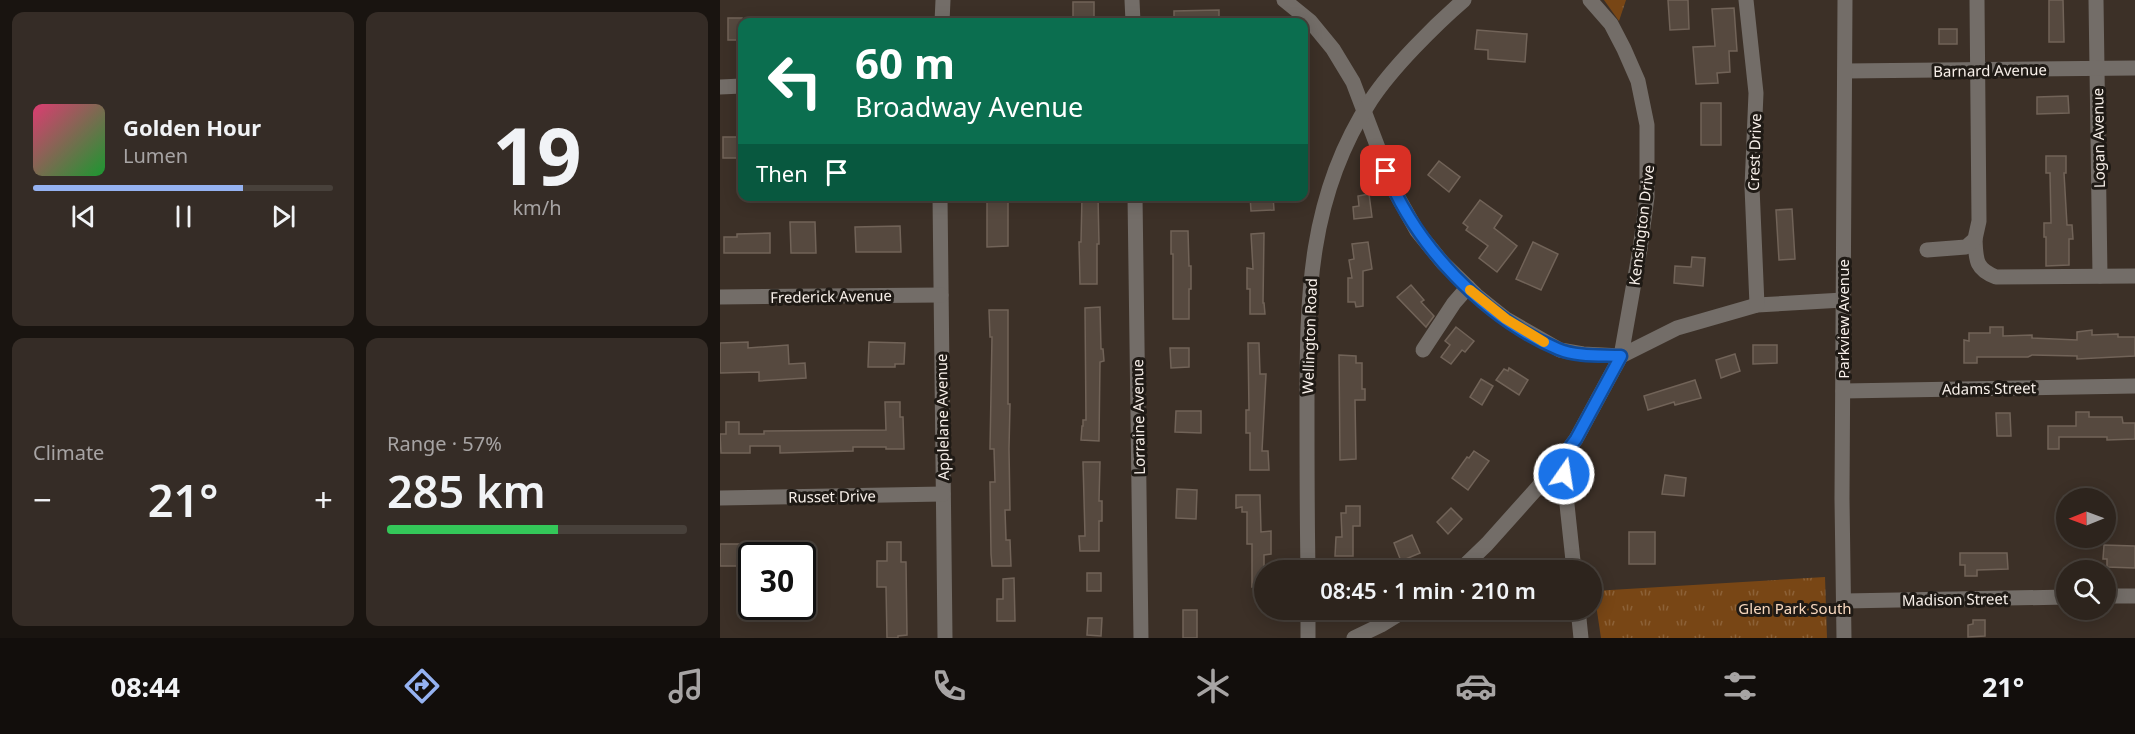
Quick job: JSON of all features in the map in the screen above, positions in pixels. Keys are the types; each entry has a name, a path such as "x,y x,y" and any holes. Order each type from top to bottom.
{"street":[{"path":"942,18 943,0"},
{"path":"1132,0 1133,18"},
{"path":"1284,0 1306,18"},
{"path":"1364,113 1371,99 1389,77 1464,0"},
{"name":"Kensington Drive","path":"1470,560 1528,500 1562,458 1576,439 1621,356 1647,197 1647,125 1638,81 1624,49 1611,24 1590,0"},
{"name":"Crest Drive","path":"1746,0 1756,93 1752,187 1757,305"},
{"name":"Parkview Avenue","path":"1844,638 1845,0"},
{"path":"1977,0 1979,221 1975,239 1976,260 1983,272 1996,277 2135,276"},
{"name":"Logan Avenue","path":"2096,0 2100,276"},
{"path":"1308,19 1333,49 1353,82 1394,190 1417,231 1443,263 1506,319 1560,350 1621,356 1677,328 1757,305 1843,300"},
{"name":"Barnard Avenue","path":"1845,71 2135,68"},
{"path":"720,87 738,86"},
{"name":"Wellington Road","path":"1308,560 1307,318 1312,266 1327,191 1338,161 1364,113"},
{"name":"Applelane Avenue","path":"940,201 945,638"},
{"name":"Lorraine Avenue","path":"1135,201 1141,638"},
{"path":"1927,250 1966,247 1975,239"},
{"path":"1423,350 1454,303 1468,287"},
{"name":"Frederick Avenue","path":"720,297 941,295"},
{"name":"Adams Street","path":"1843,391 2135,386"},
{"path":"1562,458 1573,560"},
{"name":"Russet Drive","path":"720,498 943,494"},
{"path":"2116,596 2135,596"},
{"name":"Madison Street","path":"1844,601 2056,597"},
{"path":"1308,620 1308,638"},
{"path":"1354,638 1389,620"},
{"path":"1579,620 1581,638"}],"green space":[{"path":"1604,0 1626,0 1619,21"},
{"name":"Glen Park South","path":"1825,577 1827,638 1601,638 1598,620 1602,620 1602,591"}],"building":[{"path":"1668,0 1688,0 1689,29 1670,30"},
{"path":"2049,0 2063,0 2064,42 2049,42"},
{"path":"1073,2 1094,2 1094,18 1073,18"},
{"path":"1734,8 1737,51 1729,51 1730,72 1717,73 1718,83 1696,84 1693,47 1715,46 1712,9"},
{"path":"1219,10 1219,18 1174,18 1174,11"},
{"path":"728,18 738,18 738,40 728,40"},
{"path":"1939,29 1957,29 1957,44 1939,44"},
{"path":"1477,30 1527,34 1525,62 1488,59 1488,50 1475,49"},
{"path":"2068,96 2069,113 2037,114 2037,97"},
{"path":"1701,103 1721,103 1721,145 1701,145"},
{"path":"723,137 738,137 738,158 723,158"},
{"path":"2046,156 2066,156 2066,173 2064,173 2067,225 2072,225 2073,239 2069,239 2069,265 2046,266 2044,223 2051,223 2050,173 2046,173"},
{"path":"1439,161 1460,177 1449,192 1428,175"},
{"path":"1369,194 1372,217 1354,219 1353,207 1359,206 1358,196"},
{"path":"1480,200 1502,216 1494,228 1517,246 1497,272 1479,258 1488,246 1466,230 1468,227 1463,223"},
{"path":"987,201 1008,201 1008,246 987,247"},
{"path":"1082,201 1098,201 1097,284 1080,284 1079,242 1081,242"},
{"path":"1250,201 1273,201 1274,210 1251,211"},
{"path":"1792,209 1795,259 1779,260 1776,210"},
{"path":"790,222 815,222 816,253 791,253"},
{"path":"900,226 901,252 856,252 855,227"},
{"path":"1171,231 1188,231 1189,266 1191,266 1189,319 1173,319"},
{"path":"770,233 770,253 724,253 724,237 737,237 737,234"},
{"path":"1264,233 1263,303 1265,314 1250,314 1247,268 1253,269 1251,234"},
{"path":"1368,242 1372,269 1363,271 1363,306 1356,307 1355,302 1348,302 1348,278 1352,278 1349,260 1354,259 1352,244"},
{"path":"1533,242 1558,254 1541,290 1516,279"},
{"path":"1692,257 1705,258 1703,286 1674,283 1675,266 1691,267"},
{"path":"1411,285 1424,300 1421,302 1434,316 1426,327 1397,297"},
{"path":"1100,307 1101,349 1103,349 1104,361 1100,362 1099,441 1081,440 1083,420 1086,420 1085,308"},
{"path":"989,310 1008,310 1010,510 1005,510 1006,540 1010,540 1011,566 992,566 990,482 995,482 994,449 990,449 992,337 990,337"},
{"path":"1456,327 1474,341 1465,352 1462,350 1451,364 1441,357 1450,345 1445,341"},
{"path":"1990,327 2003,327 2003,336 2032,335 2032,338 2077,340 2077,332 2092,330 2092,335 2118,334 2118,337 2135,337 2135,356 2077,359 2077,356 2032,355 2028,357 1977,357 1977,363 1964,363 1964,340 1969,341 1969,333 1990,333"},
{"path":"748,342 748,348 788,345 789,364 805,363 806,378 759,381 759,372 720,373 720,343"},
{"path":"869,342 905,343 904,364 895,364 895,367 868,367"},
{"path":"1248,343 1259,343 1260,374 1266,374 1262,451 1268,451 1269,470 1250,470 1250,433 1246,433 1246,410 1249,410"},
{"path":"1753,345 1777,345 1777,363 1753,364"},
{"path":"1170,348 1189,348 1189,367 1171,368"},
{"path":"1735,354 1740,371 1721,378 1716,360"},
{"path":"1339,355 1356,356 1356,363 1362,363 1362,389 1365,389 1365,400 1355,400 1356,459 1340,460"},
{"path":"1509,368 1528,380 1519,395 1496,380 1504,369 1508,371"},
{"path":"1481,379 1493,386 1482,405 1470,397"},
{"path":"1695,380 1701,398 1675,405 1674,402 1648,410 1644,396"},
{"path":"885,402 900,402 904,449 853,447 853,451 780,453 780,446 750,446 750,453 721,453 720,434 726,434 726,422 739,422 739,434 764,434 764,431 886,430"},
{"path":"1176,411 1201,411 1201,433 1175,432"},
{"path":"2076,412 2089,412 2089,417 2122,417 2123,423 2135,423 2135,439 2059,437 2059,449 2048,449 2048,426 2076,426"},
{"path":"1996,413 2010,413 2011,436 1997,436"},
{"path":"1474,451 1489,461 1468,490 1452,478"},
{"path":"1083,462 1100,462 1099,501 1102,501 1102,521 1099,521 1099,551 1080,551 1079,536 1085,536"},
{"path":"1665,475 1686,478 1684,496 1662,494"},
{"path":"1177,489 1197,490 1196,519 1176,518"},
{"path":"1236,495 1260,495 1261,532 1271,531 1271,554 1264,555 1264,560 1254,560 1254,587 1252,587 1252,544 1247,544 1247,512 1242,512 1242,507 1236,508"},
{"path":"1346,506 1360,506 1360,526 1353,526 1353,556 1335,556 1336,537 1342,537 1341,513 1346,513"},
{"path":"1451,508 1462,519 1448,534 1437,522"},
{"path":"1629,532 1655,532 1655,564 1629,564"},
{"path":"1412,535 1420,553 1401,560 1394,543"},
{"path":"887,542 901,542 901,562 906,562 907,635 898,636 898,638 887,638 886,587 877,587 877,561 887,561"},
{"path":"720,544 738,544 738,566 720,566"},
{"path":"2116,545 2135,546 2135,568 2116,567 2116,560 2103,559 2104,548 2116,548"},
{"path":"1960,553 2007,553 2008,569 1977,570 1977,576 1965,576 1965,565 1960,565"},
{"path":"1087,573 1101,573 1101,591 1087,591"},
{"path":"1014,578 1015,621 997,621 997,599 1003,599 1003,579"},
{"path":"1183,610 1197,610 1197,638 1183,638"},
{"path":"1088,618 1102,618 1101,636 1087,635"},
{"path":"1973,620 1985,620 1985,636 1968,637 1968,625 1973,624"}],"slow traffic":[{"path":"1470,290 1506,319 1544,342"}],"route":[{"path":"1386,171 1417,231 1443,263 1476,295 1506,319 1560,350 1621,356 1576,439 1562,458 1564,474"}]}
